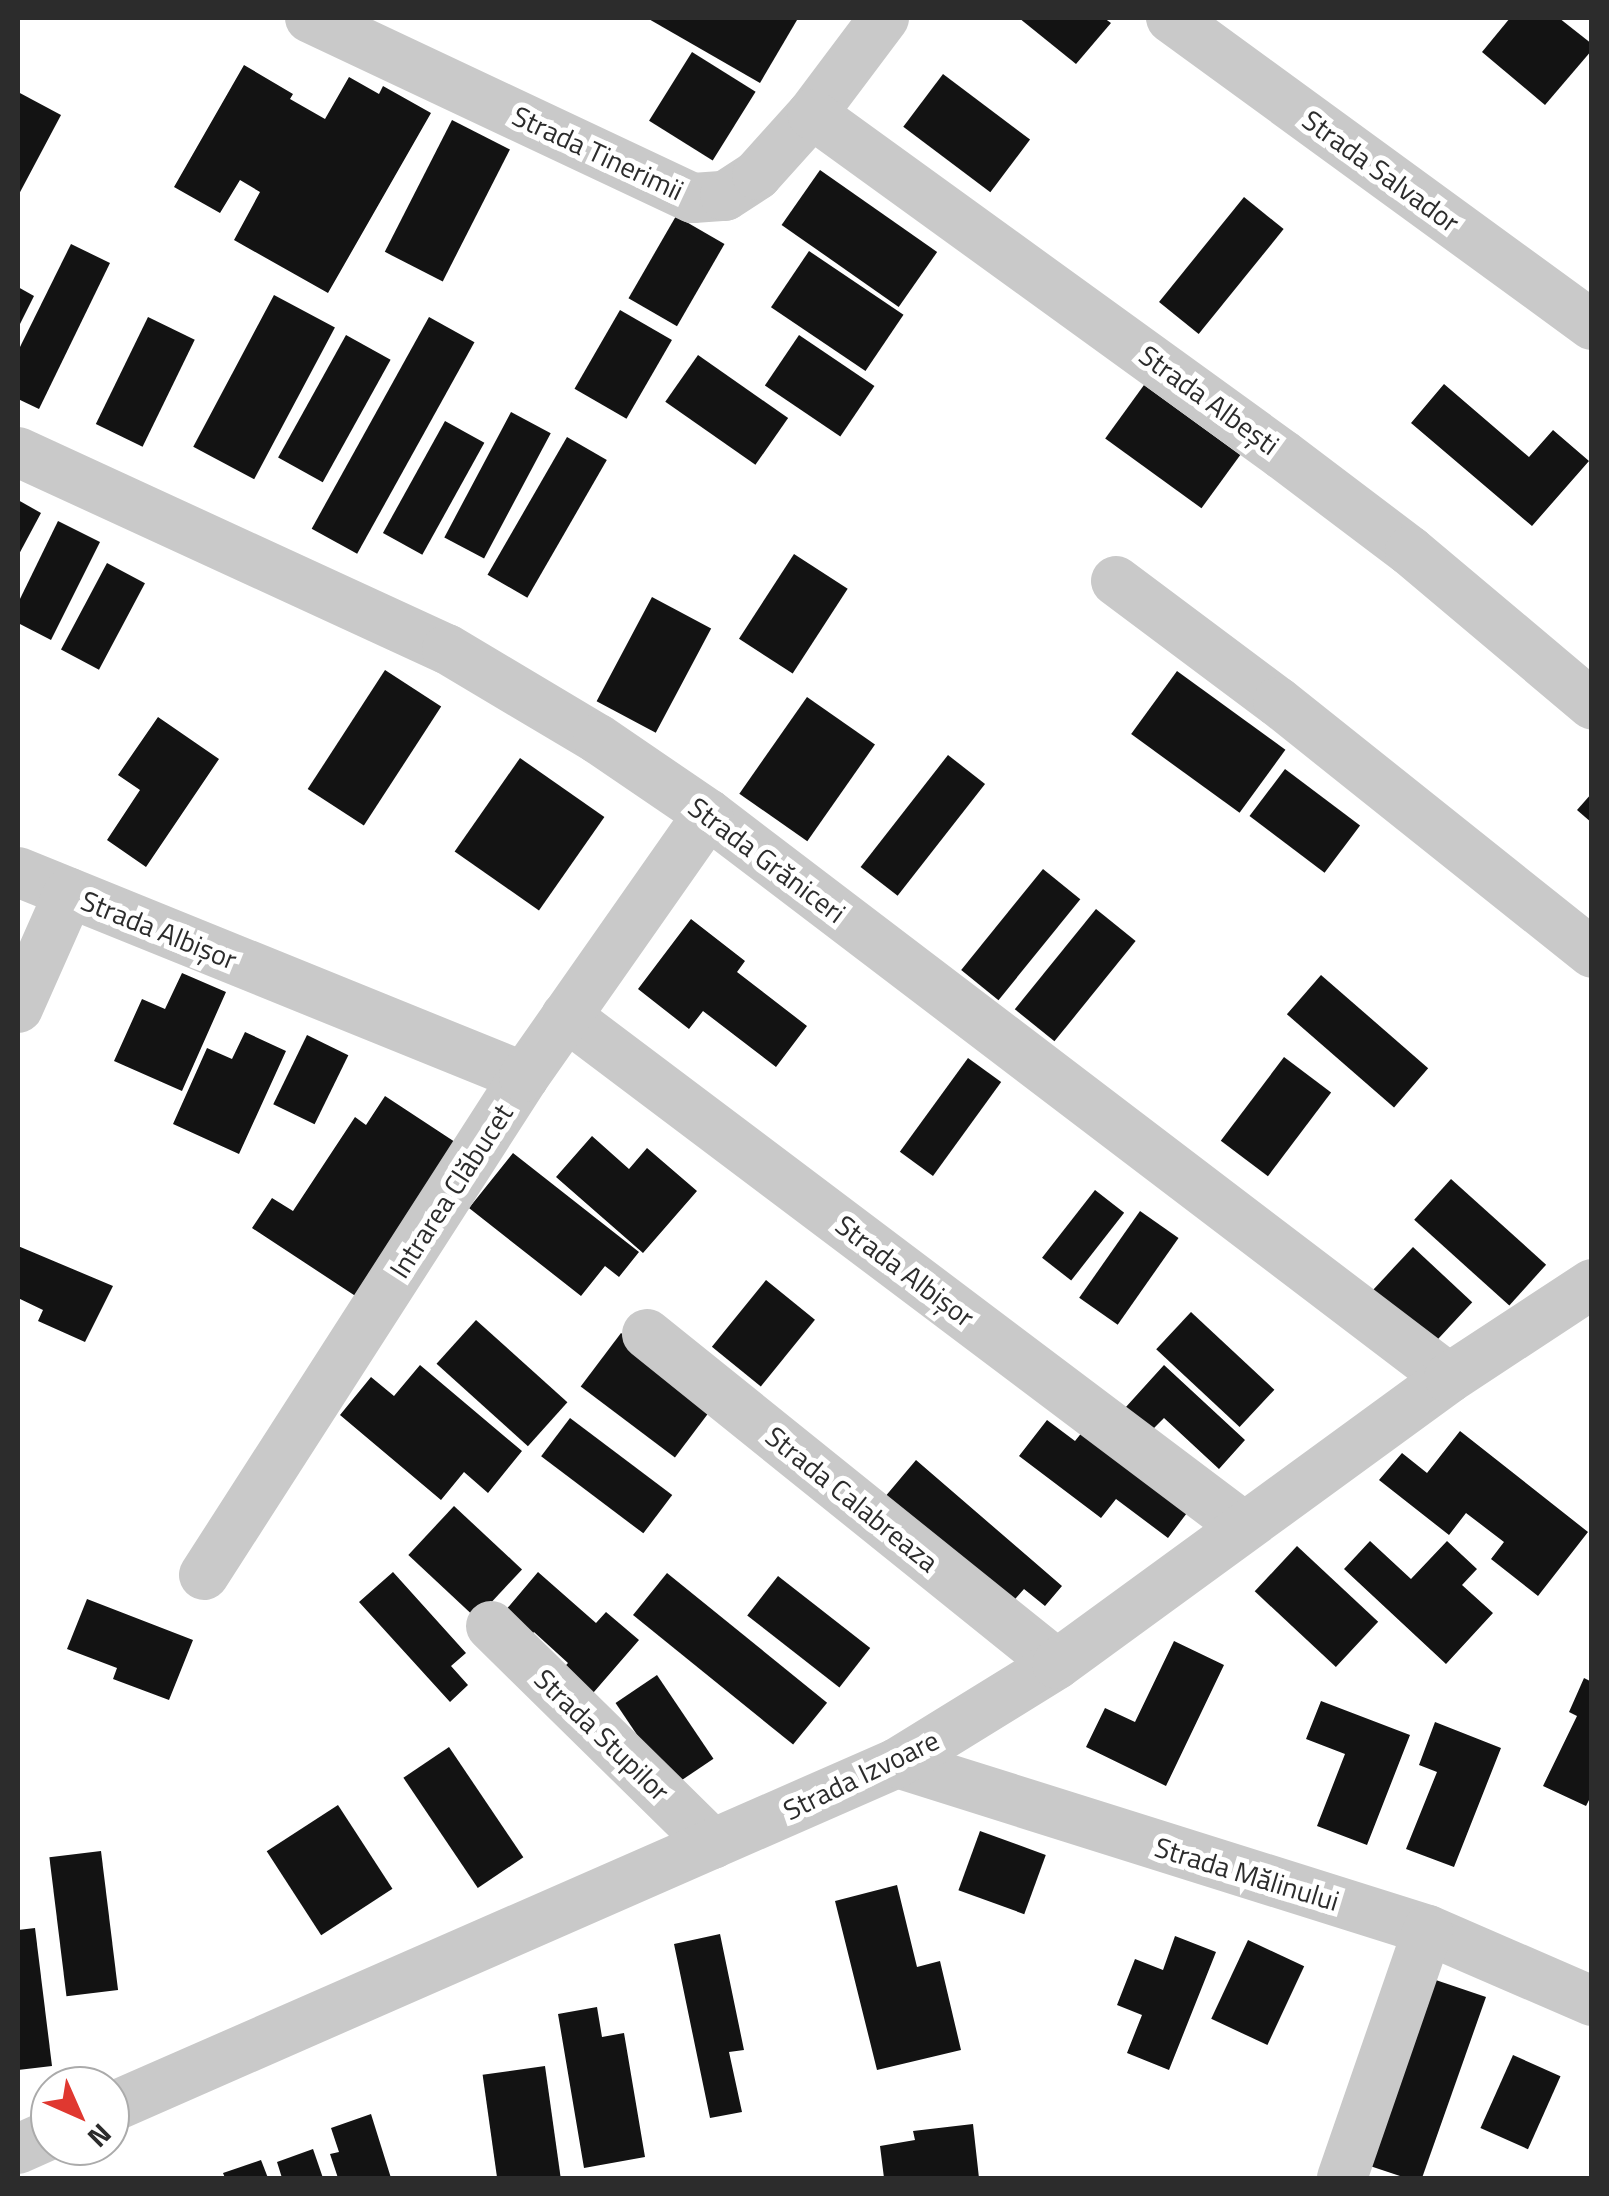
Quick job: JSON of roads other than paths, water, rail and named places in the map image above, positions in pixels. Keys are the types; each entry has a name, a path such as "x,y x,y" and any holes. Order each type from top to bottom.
{"street":[{"name":"Strada Tinerimii","path":"310,18 693,198 726,196 757,175 812,114 884,18"},
{"name":"Strada Salvador","path":"1171,18 1592,325"},
{"name":"Strada Albești","path":"812,114 1315,479 1410,551 1592,704"},
{"name":"Strada Grăniceri","path":"18,452 446,649 598,738 708,814 1449,1378"},
{"path":"1116,582 1308,726 1592,953"},
{"name":"Intrarea Clăbucet","path":"204,1574 524,1077 708,814"},
{"name":"Strada Albișor","path":"18,872 524,1077"},
{"path":"18,1008 69,894"},
{"name":"Strada Albișor","path":"566,1016 1243,1526"},
{"name":"Strada Izvoare","path":"130,2099 897,1763 1057,1664 1449,1378 1592,1284"},
{"name":"Strada Calabreaza","path":"647,1334 1057,1664"},
{"name":"Strada Stupilor","path":"491,1626 714,1844"},
{"name":"Strada Mălinului","path":"897,1763 1428,1930 1592,2001"},
{"path":"1342,2178 1428,1930"}]}
